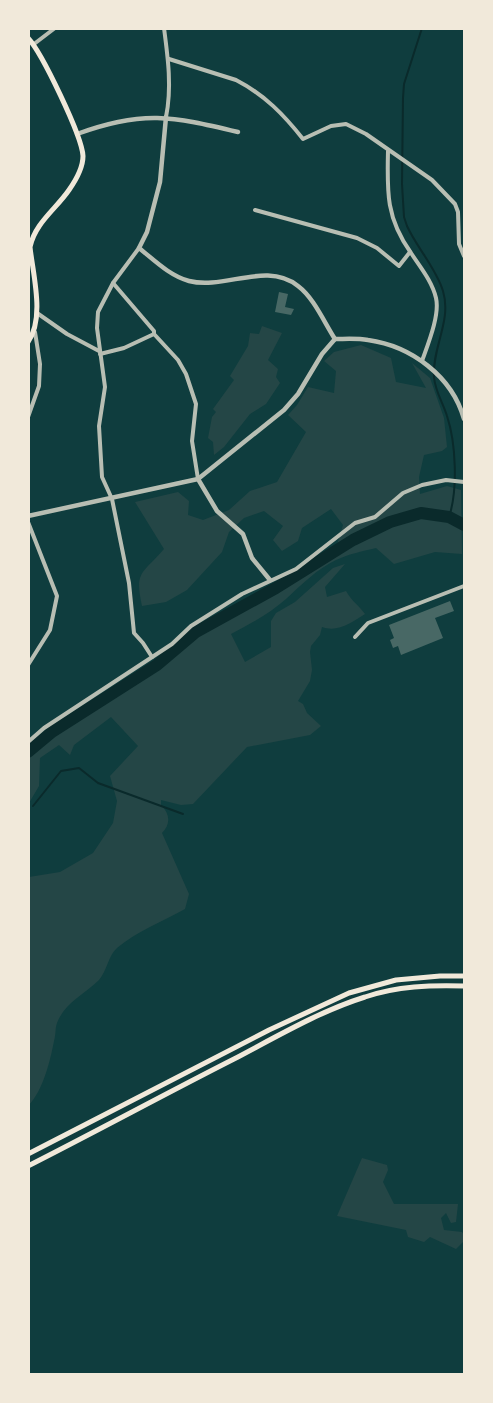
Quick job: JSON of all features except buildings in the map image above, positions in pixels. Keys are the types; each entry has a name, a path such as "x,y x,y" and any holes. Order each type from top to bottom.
{"main road":[{"path":"28,38 34,44 82,148 80,169 69,191 37,228 31,240 29,249 37,313 35,332 28,342"},
{"path":"28,1154 269,1030 349,993 396,980 465,976"},
{"path":"28,1166 274,1038 351,1002 383,992 409,988 465,987"}],"street":[{"path":"34,44 55,28"},
{"path":"152,657 134,633 129,583 112,499 102,477 99,426 105,387 97,328 98,312 113,283 139,248 147,232 160,182 165,117 168,106 169,59 164,28"},
{"path":"169,59 236,80 273,105 303,139 331,126 346,124 355,127 432,180 455,204 458,212 459,244 465,256"},
{"path":"77,134 99,126 135,118 165,117 238,132"},
{"path":"388,150 387,189 390,214 394,225 430,282 436,297 437,311 425,363"},
{"path":"255,210 357,238 377,248 399,266 410,252"},
{"path":"139,248 163,268 188,281 220,282 266,275 285,278 302,290 335,339"},
{"path":"113,283 178,360 186,374 196,404 192,441 198,479 217,511 243,534 252,558 270,580"},
{"path":"37,313 100,353 124,348 154,334"},
{"path":"28,417 39,386 40,364 35,332"},
{"path":"28,516 198,479 284,410 298,394 322,354 335,339 365,339 377,342 425,363 438,374 455,395 465,419"},
{"path":"28,742 44,728 172,644 191,626 242,594 296,568 355,523 375,517 403,493 422,485 446,480 463,482"},
{"path":"28,522 57,596 50,630 28,665"},
{"path":"355,637 368,623 465,586"}],"shaded area":[{"path":"262,326 282,333 268,360 278,369 276,377 280,383 266,404 250,414 224,447 214,455 213,442 208,438 212,417 216,412 213,409 234,380 230,376 248,346 250,333 259,334"},
{"path":"361,345 391,358 396,382 426,388 412,363 430,378 444,418 447,447 442,451 424,455 419,477 420,494 447,486 461,490 462,554 435,552 394,564 376,548 346,556 322,568 273,609 231,634 245,662 271,647 271,621 276,613 295,602 333,568 345,564 325,587 327,597 346,591 365,614 339,628 322,627 320,635 311,646 310,681 298,701 321,726 310,735 247,747 193,804 181,805 161,800 168,819 167,826 162,833 189,894 185,909 124,942 112,955 99,980 75,999 60,1016 45,1075 38,1092 29,1105 29,877 60,872 93,853 113,823 117,801 110,776 138,746 111,717 74,745 70,755 59,745 40,758 39,786 29,803 29,749 59,723 145,668 201,625 312,564 337,545 343,525 331,509 302,528 298,541 282,551 273,540 283,526 264,511 244,518 229,532 222,552 187,590 166,602 142,606 139,585 142,573 164,549 135,502 178,492 189,501 188,515 203,520 229,510 250,491 277,482 306,432 288,415 308,387 334,393 336,371 324,361 334,352"},
{"path":"362,1158 387,1165 388,1170 383,1182 394,1204 458,1204 456,1222 451,1223 446,1213 441,1218 444,1230 462,1232 464,1241 456,1249 430,1237 424,1242 408,1237 406,1230 337,1216"}],"waterway":[{"path":"422,28 404,84 402,184 404,217 407,226 436,274 445,302 444,323 436,355 434,377 450,427 454,453 454,494 449,517"},
{"path":"28,752 52,732 157,665 196,632 276,588 353,540 390,522 421,513 449,517 464,525"},
{"path":"33,806 61,771 79,768 98,783 183,814"}]}
